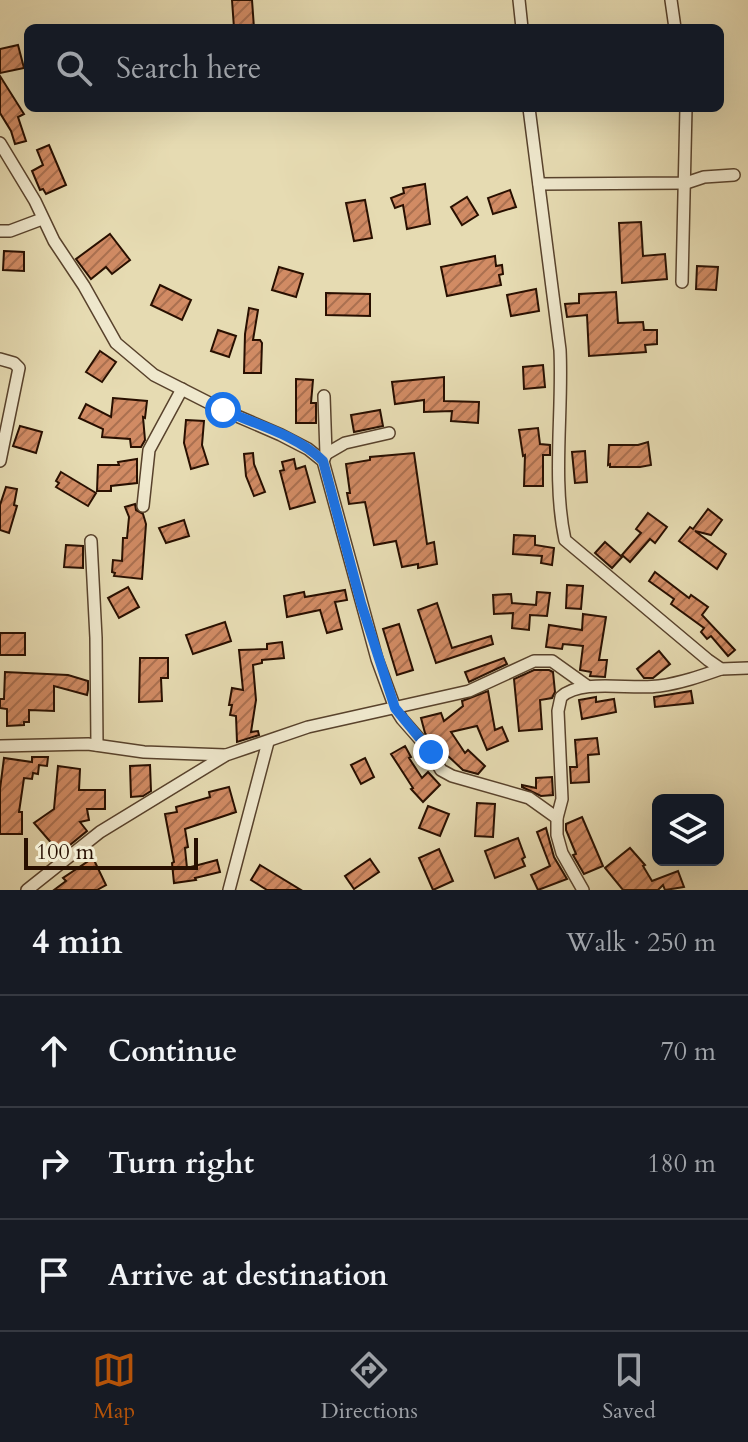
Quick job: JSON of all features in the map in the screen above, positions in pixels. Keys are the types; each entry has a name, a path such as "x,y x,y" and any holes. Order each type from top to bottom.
{"street":[{"path":"519,0 522,24"},
{"path":"671,0 674,24"},
{"path":"530,112 560,350 560,494 565,540 721,669"},
{"path":"682,282 686,112"},
{"path":"0,143 116,343 143,367 182,389 324,458"},
{"path":"539,184 686,183 704,177 734,175"},
{"path":"0,231 10,231 42,219"},
{"path":"0,359 19,368 0,461"},
{"path":"143,506 149,450 182,389"},
{"path":"324,396 324,458 365,617 395,708 431,752 441,770 529,798 557,818"},
{"path":"324,458 345,443 389,433"},
{"path":"91,541 97,745"},
{"path":"27,890 100,832 226,755 308,727 469,691 534,661 552,661 587,686"},
{"path":"583,890 562,853 557,818 562,799 558,711 561,697 574,687 632,689 660,686 721,669 748,668"},
{"path":"229,890 268,742"},
{"path":"0,746 97,745 144,752 226,755"}],"building":[{"path":"232,0 252,0 254,24 234,24"},
{"path":"18,45 24,68 0,73 0,49"},
{"path":"0,76 24,114 18,117 26,141 15,144 0,113"},
{"path":"49,145 66,185 46,194 43,189 40,190 32,171 43,165 37,150"},
{"path":"425,184 430,224 407,229 403,205 395,208 391,198 404,193 403,188"},
{"path":"510,190 516,207 493,214 488,198"},
{"path":"467,197 478,215 462,225 451,207"},
{"path":"365,200 372,238 354,241 346,203"},
{"path":"641,222 643,256 665,254 667,279 622,283 619,223"},
{"path":"110,234 130,260 112,274 106,267 91,279 76,259"},
{"path":"4,251 24,252 24,271 3,270"},
{"path":"495,256 496,266 502,265 503,274 499,275 501,285 447,296 441,267"},
{"path":"697,266 718,267 716,290 696,289"},
{"path":"279,267 303,274 296,297 272,290"},
{"path":"160,285 191,300 182,320 151,305"},
{"path":"536,289 539,311 511,316 507,295"},
{"path":"616,292 618,323 643,322 644,330 657,330 657,344 645,345 646,352 589,356 587,315 567,317 565,304 579,303 579,294"},
{"path":"326,293 370,294 370,316 326,315"},
{"path":"249,308 258,310 253,340 262,343 261,373 244,373"},
{"path":"218,330 236,336 229,357 211,351"},
{"path":"100,351 116,362 102,382 86,372"},
{"path":"543,365 545,387 524,389 523,367"},
{"path":"444,377 444,401 479,402 478,423 451,421 452,411 424,412 424,400 395,404 392,382"},
{"path":"296,379 313,380 311,403 316,403 316,423 296,423"},
{"path":"113,398 147,401 143,417 145,440 141,447 131,447 130,439 102,437 103,429 79,418 86,404 111,417"},
{"path":"380,410 383,426 354,432 351,415"},
{"path":"186,420 204,421 202,445 208,464 191,469 184,443"},
{"path":"20,426 42,432 36,453 13,446"},
{"path":"538,428 540,444 550,445 550,455 543,455 543,486 524,486 525,455 519,430"},
{"path":"648,442 651,465 608,465 609,445"},
{"path":"585,451 587,482 575,483 572,452"},
{"path":"253,453 265,492 254,496 246,476 244,454"},
{"path":"414,453 427,544 434,542 437,564 418,568 418,564 402,567 396,541 374,545 365,502 349,504 347,493 350,493 346,464 370,460 370,457"},
{"path":"137,459 137,483 111,486 111,491 97,491 98,465 119,465 118,462"},
{"path":"294,459 296,469 305,466 315,502 290,509 280,471 284,470 282,462"},
{"path":"61,472 96,493 88,506 56,487"},
{"path":"6,487 17,489 14,505 17,506 9,533 0,530 0,505"},
{"path":"135,504 146,524 142,579 114,576 112,572 113,560 122,561 123,538 127,538 129,517 125,507"},
{"path":"708,509 722,520 711,535 695,531 726,554 717,569 679,541"},
{"path":"648,513 667,527 655,543 650,539 630,562 622,555 641,533 636,529"},
{"path":"184,520 189,536 166,543 159,528"},
{"path":"514,535 535,536 535,545 554,548 552,565 541,563 542,556 513,554"},
{"path":"605,542 622,557 612,568 595,553"},
{"path":"66,545 83,546 83,568 64,567"},
{"path":"655,572 689,598 691,595 708,607 702,615 735,650 728,656 711,636 707,639 701,632 704,628 671,604 674,599 649,581"},
{"path":"567,585 583,586 581,609 566,608"},
{"path":"128,587 139,607 119,618 108,598"},
{"path":"345,590 347,600 335,602 342,629 327,633 320,610 287,617 284,596 304,592 305,597"},
{"path":"537,592 550,593 547,616 530,615 529,630 512,628 513,613 494,614 493,595 511,594 512,603 536,605"},
{"path":"437,603 452,648 491,636 493,644 436,663 418,610"},
{"path":"583,614 606,617 599,660 607,660 605,677 590,676 591,672 580,670 583,646 563,644 562,649 546,647 549,625 582,630"},
{"path":"225,622 231,641 193,654 186,635"},
{"path":"399,624 413,670 397,675 383,629"},
{"path":"0,633 25,633 25,655 0,655"},
{"path":"282,642 284,658 262,660 262,663 253,665 256,700 251,732 258,731 259,735 237,742 236,716 230,715 232,705 229,705 232,688 243,690 239,650 267,649 267,644"},
{"path":"659,651 670,664 653,678 644,678 637,669"},
{"path":"140,658 168,658 168,678 161,678 162,701 139,702"},
{"path":"504,658 507,664 469,682 465,672"},
{"path":"534,670 553,672 555,692 552,698 540,700 542,729 519,731 514,679"},
{"path":"5,672 68,675 88,681 87,695 54,686 54,711 29,710 29,722 7,726 7,709 0,708 0,699 4,699"},
{"path":"488,691 495,730 502,727 508,741 487,750 477,726 451,732 465,753 468,750 485,766 478,774 463,770 448,756 445,758 425,733 421,718 441,713 444,721 463,706 462,701"},
{"path":"691,691 693,703 655,707 654,697"},
{"path":"596,697 596,702 614,699 616,712 582,719 579,700"},
{"path":"597,738 599,754 588,755 589,782 571,783 570,767 577,767 575,740"},
{"path":"405,746 422,778 428,772 440,785 423,802 411,789 391,754"},
{"path":"32,757 48,757 47,766 39,765 38,774 33,773 32,779 24,778 19,812 22,812 22,834 0,834 4,758 32,762"},
{"path":"365,758 374,777 361,784 351,765"},
{"path":"150,765 151,791 143,796 131,797 130,766"},
{"path":"58,766 80,769 79,790 105,790 105,809 87,809 89,820 80,822 87,831 60,853 34,823 54,809"},
{"path":"552,777 553,795 541,796 522,787 536,788 536,778"},
{"path":"229,787 236,812 185,829 187,868 217,860 220,872 174,883 174,862 165,814 177,812 176,807 210,797 209,792"},
{"path":"477,803 495,804 493,837 475,836"},
{"path":"428,806 449,814 440,836 419,828"},
{"path":"582,817 603,866 584,874 573,855 576,854 566,830 566,824"},
{"path":"546,828 554,857 567,879 538,890 531,875 550,866 537,832"},
{"path":"518,838 525,866 495,878 485,851"},
{"path":"630,848 645,865 652,881 678,871 684,887 665,890 663,885 658,890 623,890 605,868"},
{"path":"439,849 453,881 433,890 419,858"},
{"path":"93,858 106,885 97,890 54,890 66,881 63,878"},
{"path":"370,859 379,872 354,889 345,876"},
{"path":"260,865 301,890 267,890 251,880"}],"route":[{"path":"223,410 281,435 323,461 377,659 395,708 431,752"}]}
